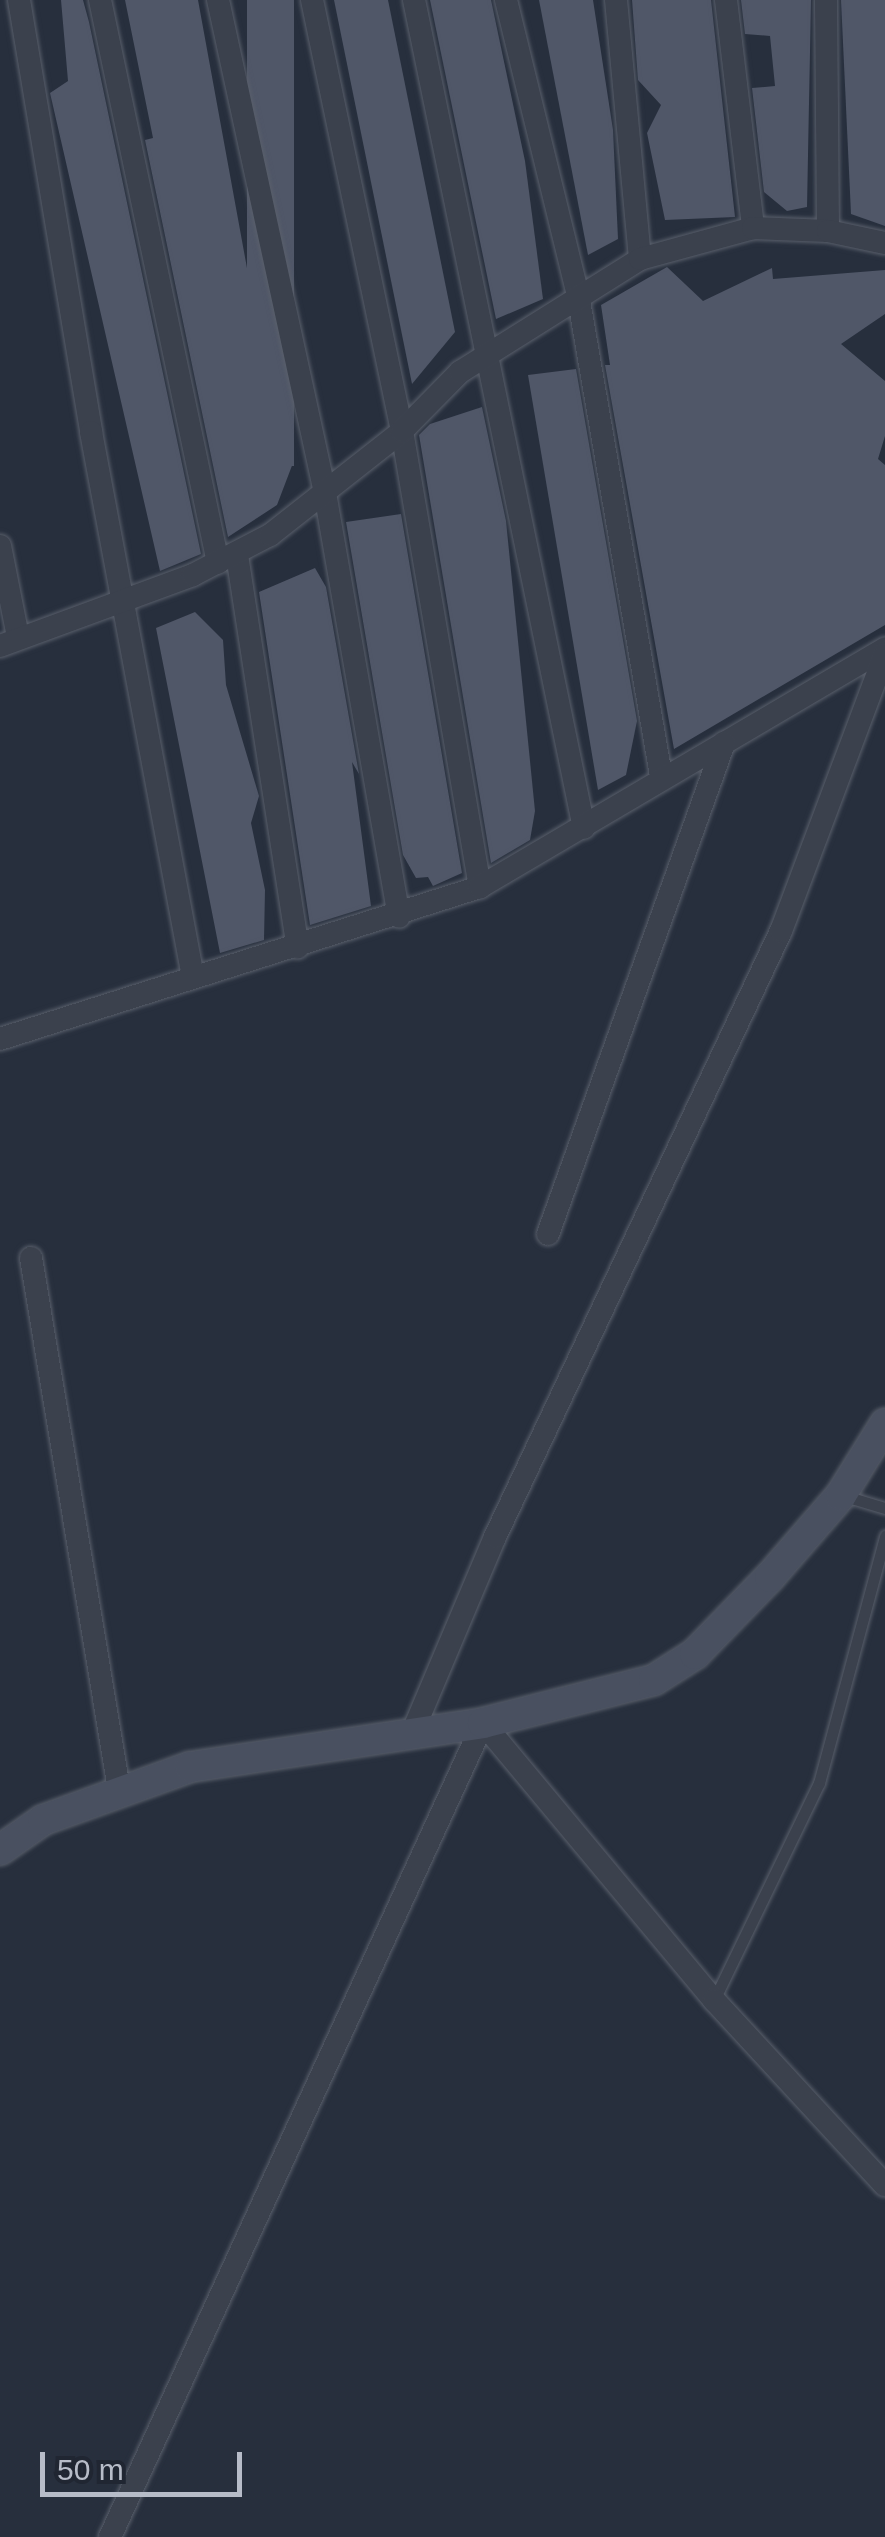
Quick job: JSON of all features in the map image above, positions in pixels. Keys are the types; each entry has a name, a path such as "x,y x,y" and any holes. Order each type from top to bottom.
{"street":[{"path":"19,0 91,432 126,600 194,977"},
{"path":"100,0 228,559 298,947"},
{"path":"218,0 325,493 400,917"},
{"path":"312,0 402,431 480,886"},
{"path":"414,0 584,828"},
{"path":"506,0 578,295 662,779"},
{"path":"616,0 640,259"},
{"path":"726,0 754,228"},
{"path":"826,0 828,231"},
{"path":"0,546 9,642 228,559 325,493 402,431 460,372 640,259 754,228 828,231 885,243"},
{"path":"0,1038 400,917 480,886 885,651"},
{"path":"413,1731 495,1536 782,931 885,651"},
{"path":"548,1234 724,743"},
{"path":"31,1258 118,1790"},
{"path":"0,1850 43,1820 118,1790 190,1768 484,1723 654,1680 696,1654 737,1613 841,1494 885,1424"},
{"path":"484,1723 714,2000 885,2185"},
{"path":"110,2537 484,1723"}],"lane":[{"path":"841,1494 885,1508"},
{"path":"714,2000 819,1783 885,1536"}],"building":[{"path":"61,0 83,0 89,22 201,554 160,571 50,93 68,81"},
{"path":"125,0 198,0 251,290 293,463 277,505 228,537 145,140 153,138"},
{"path":"247,0 294,0 294,466 247,466"},
{"path":"334,0 388,0 455,332 412,384"},
{"path":"430,0 491,0 525,161 543,299 496,319"},
{"path":"539,0 593,0 613,130 618,239 588,255"},
{"path":"632,0 711,0 735,217 665,220 647,133 661,105 638,80"},
{"path":"741,0 811,0 807,207 787,211 764,192 752,88 775,86 770,36 745,34"},
{"path":"841,0 885,0 885,226 851,214"},
{"path":"667,267 703,301 772,268 773,279 885,270 885,314 841,344 885,381 885,436 878,459 885,465 885,625 674,749 605,365 610,365 601,305"},
{"path":"576,369 637,721 626,775 598,790 528,375"},
{"path":"482,407 506,521 535,811 530,840 491,863 419,435 430,424"},
{"path":"401,514 462,873 433,886 428,877 416,878 403,855 346,522"},
{"path":"315,568 326,587 359,774 352,762 371,906 310,925 259,592"},
{"path":"195,612 223,640 226,685 259,796 251,823 265,890 264,940 220,953 156,628"}]}
